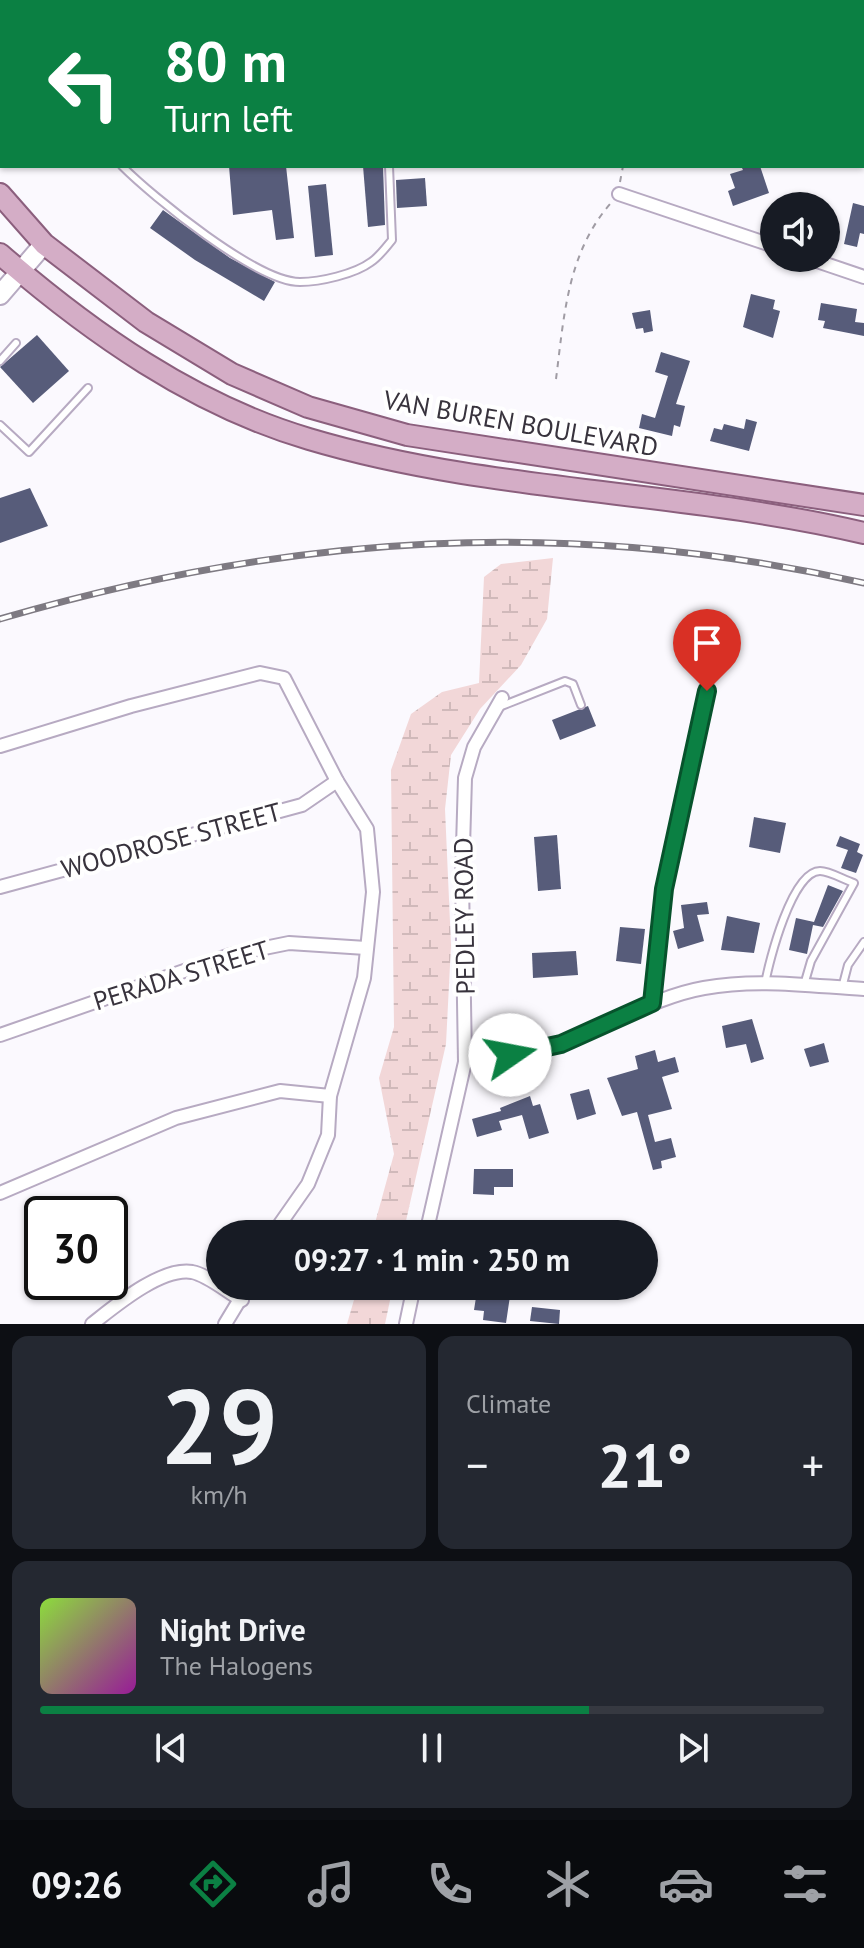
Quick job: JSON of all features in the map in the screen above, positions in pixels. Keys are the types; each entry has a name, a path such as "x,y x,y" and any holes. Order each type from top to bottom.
{"main road":[{"name":"VAN BUREN BOULEVARD","path":"0,194 44,244 146,322 206,359 308,407 407,435 864,505"},
{"path":"0,295 44,244"},
{"name":"VAN BUREN BOULEVARD","path":"0,254 145,364 219,404 307,439 408,464 864,533"}],"street":[{"path":"619,194 760,241"},
{"path":"840,269 864,277"},
{"path":"0,746 131,706 260,673 284,678 337,781 367,829 373,892 364,978 330,1096 328,1135 308,1184 283,1220"},
{"name":"PEDLEY ROAD","path":"429,1220 465,1062 462,881 465,778 474,747 499,703"},
{"name":"WOODROSE STREET","path":"0,887 302,805 337,781"},
{"name":"PERADA STREET","path":"0,1035 230,955 289,943 366,948"},
{"path":"465,1062 561,1044 652,1003 701,988 765,984 864,989"},
{"path":"0,1193 176,1118 280,1091 330,1096"},
{"path":"92,1324 127,1296 172,1274 193,1272 206,1279"},
{"path":"225,1324 242,1300"},
{"path":"406,1324 411,1300"}],"lane":[{"path":"124,168 159,202 212,237 270,274 299,282 331,277 371,263 392,240 389,168"},
{"path":"0,361 16,343"},
{"path":"0,425 29,452 88,388"},
{"path":"499,703 565,681 573,684 581,705"},
{"path":"652,1003 664,889 707,691"},
{"path":"765,984 792,896 811,873 821,871 854,883 864,880"},
{"path":"804,985 811,961 854,883"},
{"path":"842,988 848,965 864,942"}],"path":[{"path":"556,379 573,267 594,223 619,194 623,168"}],"green space":[{"path":"553,558 547,619 521,665 480,709 451,755 445,809 451,945 446,1044 406,1220 376,1220 394,1154 379,1078 394,1027 391,770 411,714 442,692 479,683 484,577 501,564"},
{"path":"354,1300 390,1300 385,1324 347,1324"}],"building":[{"path":"229,168 286,168 294,238 276,240 272,210 233,215"},
{"path":"363,168 383,168 385,225 368,227"},
{"path":"742,168 761,168 769,192 760,192 760,196 733,206 728,191 735,188 730,174"},
{"path":"425,178 427,206 397,208 396,180"},
{"path":"326,184 333,255 315,257 308,186"},
{"path":"853,203 864,206 864,234 860,233 857,247 844,244"},
{"path":"163,210 230,258 275,282 264,301 195,260 150,228"},
{"path":"751,294 775,300 773,309 780,311 773,338 743,327"},
{"path":"821,303 857,309 855,322 864,323 864,336 823,328 825,321 818,320"},
{"path":"650,310 653,331 644,333 643,328 636,329 632,313"},
{"path":"37,335 69,371 33,403 0,367"},
{"path":"661,352 690,361 676,404 685,406 680,427 674,425 672,436 639,428 642,414 655,418 668,376 655,372"},
{"path":"746,419 757,422 749,451 710,441 714,428 722,430 724,424 744,429"},
{"path":"30,488 48,526 0,543 0,498"},
{"path":"588,706 596,726 560,740 552,720"},
{"path":"754,817 786,823 780,853 749,847"},
{"path":"557,835 561,889 538,891 534,837"},
{"path":"840,836 860,844 857,852 863,855 856,873 841,868 848,850 836,846"},
{"path":"828,885 843,891 823,927 813,925 807,954 789,950 796,918 814,922"},
{"path":"707,902 709,914 697,915 704,941 678,949 673,931 684,928 681,905"},
{"path":"727,916 760,923 754,953 721,950"},
{"path":"620,927 645,929 641,964 616,961"},
{"path":"576,951 578,975 533,978 532,953"},
{"path":"752,1019 764,1059 751,1063 746,1044 726,1048 722,1026"},
{"path":"824,1043 829,1062 810,1067 804,1049"},
{"path":"655,1050 658,1062 675,1057 679,1072 662,1077 672,1109 648,1115 655,1142 671,1138 676,1157 661,1161 662,1168 653,1170 637,1112 622,1116 607,1078 638,1069 635,1056"},
{"path":"589,1089 596,1114 577,1120 570,1094"},
{"path":"530,1096 533,1106 540,1104 549,1133 529,1139 522,1115 499,1121 502,1130 477,1137 472,1119 501,1111 500,1108"},
{"path":"474,1169 513,1169 513,1187 494,1187 494,1195 473,1194"},
{"path":"476,1300 509,1300 506,1323 483,1320 484,1311 474,1310"},
{"path":"532,1307 560,1310 559,1324 530,1321"}],"railway":[{"path":"0,619 108,590 216,568 323,553 429,544 537,543 644,548 753,562 864,583"}],"route":[{"path":"510,1055 561,1044 652,1003 664,889 707,691"}]}
